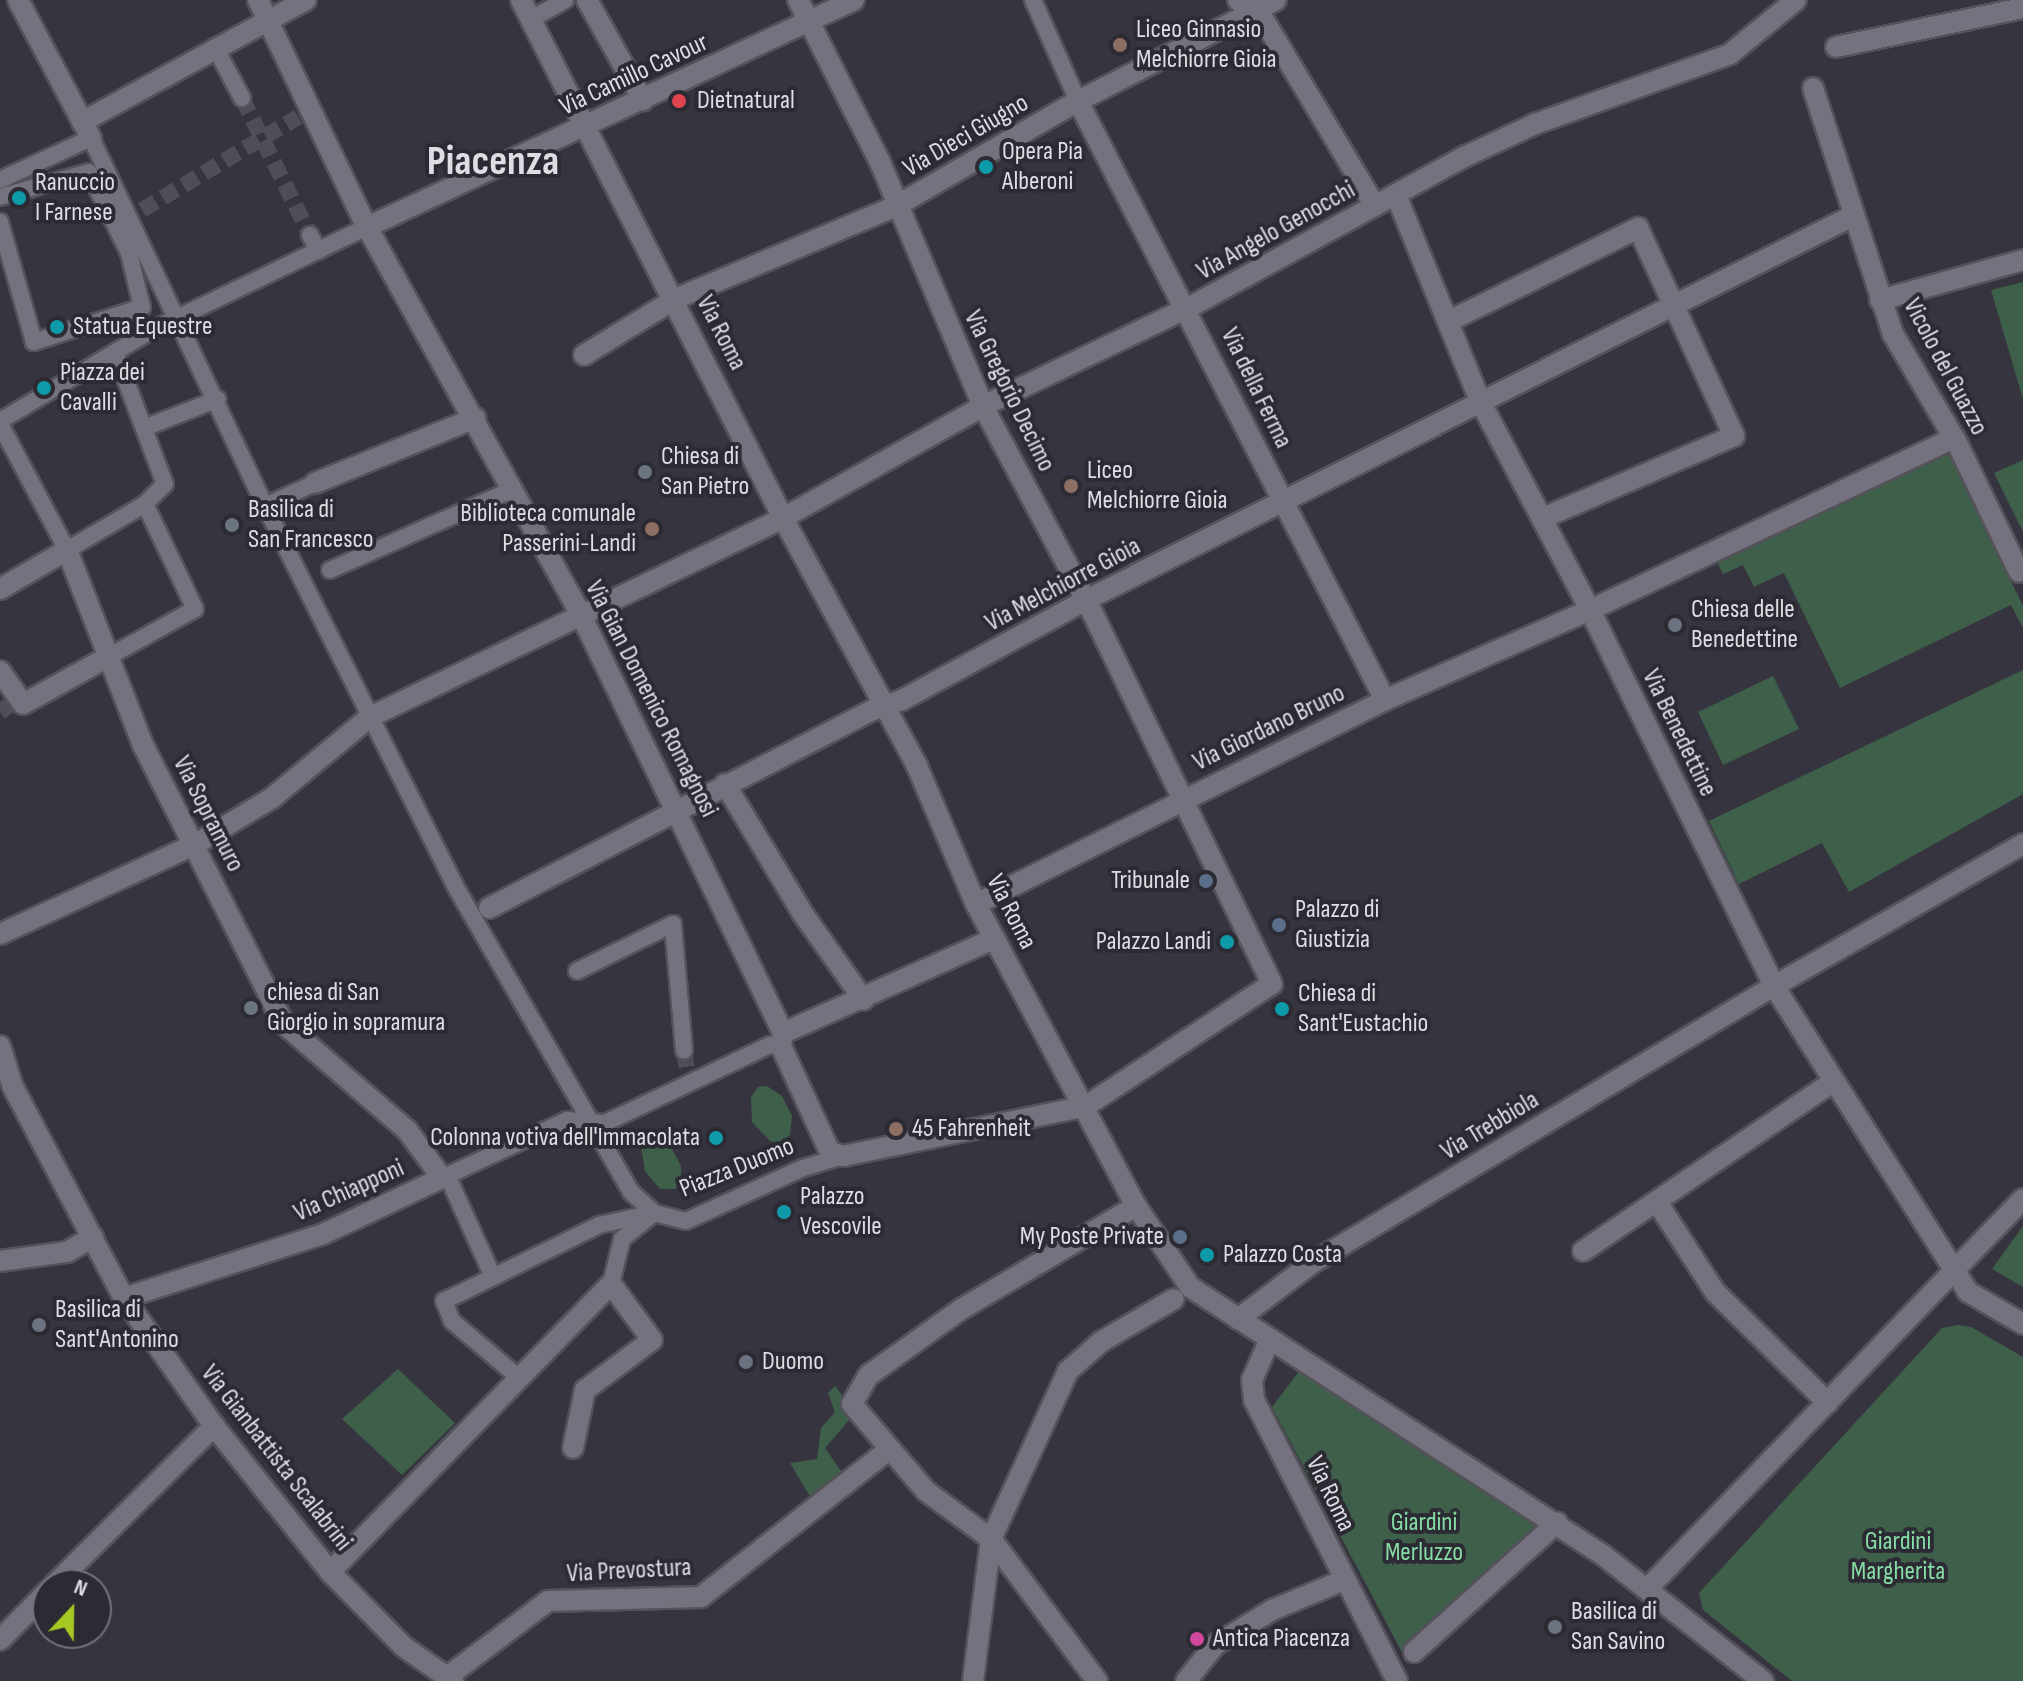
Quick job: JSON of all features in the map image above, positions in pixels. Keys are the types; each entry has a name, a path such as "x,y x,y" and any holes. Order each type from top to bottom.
{"street":[{"path":"0,422 176,319 86,130 18,0"},
{"name":"Via Gian Domenico Romagnosi","path":"258,0 304,113 581,615 678,808 782,1040"},
{"path":"0,180 86,130 215,47 306,0"},
{"name":"Via Roma","path":"521,0 675,299 783,518 917,766 976,904 1086,1106 1136,1206 1190,1287 1270,1339 1252,1380 1254,1400 1397,1681"},
{"path":"531,19 565,0"},
{"path":"587,0 643,100"},
{"name":"Via Gregorio Decimo","path":"798,0 812,21 983,406 1086,600 1185,798 1272,984 1086,1106"},
{"name":"Via Camillo Cavour","path":"176,319 854,0"},
{"path":"1033,0 1078,101"},
{"name":"Via Dieci Giugno","path":"584,355 675,299 896,206 1244,6 1276,0"},
{"name":"Via Angelo Genocchi","path":"0,934 196,844 272,798 370,717 783,518 983,406 1188,308 1375,206 1535,124 1730,54 1796,0"},
{"path":"1244,6 1265,22 1375,206"},
{"path":"1836,47 2023,8"},
{"path":"215,47 242,98"},
{"name":"Vicolo del Guazzo","path":"1813,88 1893,334 1954,438 2019,572"},
{"name":"Via della Ferma","path":"1078,101 1188,308 1385,700"},
{"path":"0,197 89,172 129,253 142,307 34,342 0,222"},
{"name":"Via Benedettine","path":"1396,195 1481,403 1590,610 1774,986 1968,1292 2023,1324"},
{"path":"127,219 142,210"},
{"name":"Via Melchiorre Gioia","path":"481,912 1086,600 1854,215"},
{"path":"1449,321 1638,228 1734,436 1543,518"},
{"path":"310,235 318,251"},
{"path":"1880,300 2023,260"},
{"name":"Piazza Duomo","path":"176,319 218,399 265,506 317,576 370,717 481,912 588,1121 605,1139 631,1192 654,1213 686,1221 803,1168 843,1156"},
{"path":"0,589 145,504 165,484 115,352"},
{"path":"144,428 218,399"},
{"path":"265,506 475,418"},
{"name":"Via Sopramuro","path":"0,422 67,550 106,658 144,747 196,844 284,1024 407,1130 444,1176"},
{"name":"Via Giordano Bruno","path":"976,904 1385,700 1590,610 1954,438"},
{"path":"317,576 514,489"},
{"path":"0,671 23,704 195,609 145,504"},
{"path":"725,784 803,914 864,1000"},
{"name":"Via Trebbiola","path":"1238,1319 1312,1263 1774,986 2023,844"},
{"path":"577,971 673,924 684,1051"},
{"path":"588,1121 605,1123 689,1075 782,1040 995,938"},
{"name":"Piazza Duomo","path":"782,1040 830,1152 843,1156"},
{"name":"Via Gianbattista Scalabrini","path":"0,1046 13,1087 124,1298 214,1426 330,1572 404,1647 450,1679"},
{"path":"1583,1251 1834,1081"},
{"path":"843,1156 1086,1106"},
{"name":"Via Chiapponi","path":"124,1298 323,1234 567,1120 588,1121"},
{"path":"444,1176 493,1277"},
{"path":"1648,1588 1956,1273 2023,1199"},
{"path":"1657,1202 1715,1292 1828,1403"},
{"path":"1097,1681 991,1539 926,1491 887,1451 852,1404 869,1375 963,1308 1136,1206"},
{"path":"517,1376 444,1308 444,1301 599,1225 654,1213"},
{"path":"330,1572 517,1376 611,1284 622,1239 654,1213"},
{"path":"0,1261 67,1252 93,1237"},
{"path":"573,1448 585,1390 652,1340 611,1284"},
{"path":"973,1681 991,1539 1068,1371 1102,1341 1174,1299"},
{"path":"1270,1339 1557,1523 1648,1588 1763,1681"},
{"path":"70,1569 214,1426"},
{"name":"Via Prevostura","path":"450,1679 548,1601 701,1597 887,1451"},
{"path":"1414,1652 1557,1523"},
{"path":"1186,1681 1215,1645 1272,1610 1344,1580"},
{"path":"0,1640 32,1607"}],"green space":[{"path":"2023,282 2023,399 1991,290"},
{"path":"1948,451 2023,606 2023,628 2011,605 1840,688 1784,573 1754,587 1743,565 1723,574 1717,562"},
{"path":"2023,460 2023,532 1994,473"},
{"path":"2023,670 2023,794 1849,892 1822,843 1739,884 1709,821"},
{"path":"1773,676 1799,729 1723,765 1698,712"},
{"path":"767,1086 782,1096 792,1116 790,1135 779,1143 770,1141 752,1122 751,1097 758,1087"},
{"path":"655,1136 671,1147 681,1166 681,1184 675,1189 660,1189 645,1171 641,1147"},
{"path":"2023,1226 2023,1287 1992,1269"},
{"name":"Giardini Margherita","path":"1958,1325 1971,1327 2023,1357 2023,1681 1792,1681 1703,1610 1699,1593 1942,1328"},
{"path":"398,1369 455,1423 402,1475 342,1419"},
{"name":"Giardini Merluzzo","path":"1300,1370 1545,1529 1404,1656 1272,1407"},
{"path":"835,1386 849,1404 850,1419 825,1448 845,1477 814,1503 790,1463 817,1459 821,1428 835,1412 828,1393"}],"tunnel":[{"path":"242,98 310,235"},
{"path":"142,210 298,117"},
{"path":"0,712 19,698"},
{"path":"684,1051 687,1069"}],"place":[{"name":"Liceo Ginnasio Melchiorre Gioia","path":"1120,45"},
{"name":"Dietnatural","path":"679,101"},
{"name":"Opera Pia Alberoni","path":"986,167"},
{"name":"Ranuccio I Farnese","path":"19,198"},
{"name":"Statua Equestre","path":"57,327"},
{"name":"Piazza dei Cavalli","path":"44,388"},
{"name":"Chiesa di San Pietro","path":"645,472"},
{"name":"Liceo Melchiorre Gioia","path":"1071,486"},
{"name":"Basilica di San Francesco","path":"232,525"},
{"name":"Biblioteca comunale Passerini-Landi","path":"652,529"},
{"name":"Chiesa delle Benedettine","path":"1675,625"},
{"name":"Tribunale","path":"1206,881"},
{"name":"Palazzo di Giustizia","path":"1279,925"},
{"name":"Palazzo Landi","path":"1227,942"},
{"name":"chiesa di San Giorgio in sopramura","path":"251,1008"},
{"name":"Chiesa di Sant'Eustachio","path":"1282,1009"},
{"name":"45 Fahrenheit","path":"896,1129"},
{"name":"Colonna votiva dell'Immacolata","path":"716,1138"},
{"name":"Palazzo Vescovile","path":"784,1212"},
{"name":"My Poste Private","path":"1180,1237"},
{"name":"Palazzo Costa","path":"1207,1255"},
{"name":"Basilica di Sant'Antonino","path":"39,1325"},
{"name":"Duomo","path":"746,1362"},
{"name":"Basilica di San Savino","path":"1555,1627"},
{"name":"Antica Piacenza","path":"1197,1639"}],"district":[{"name":"Piacenza","path":"493,162"}]}
